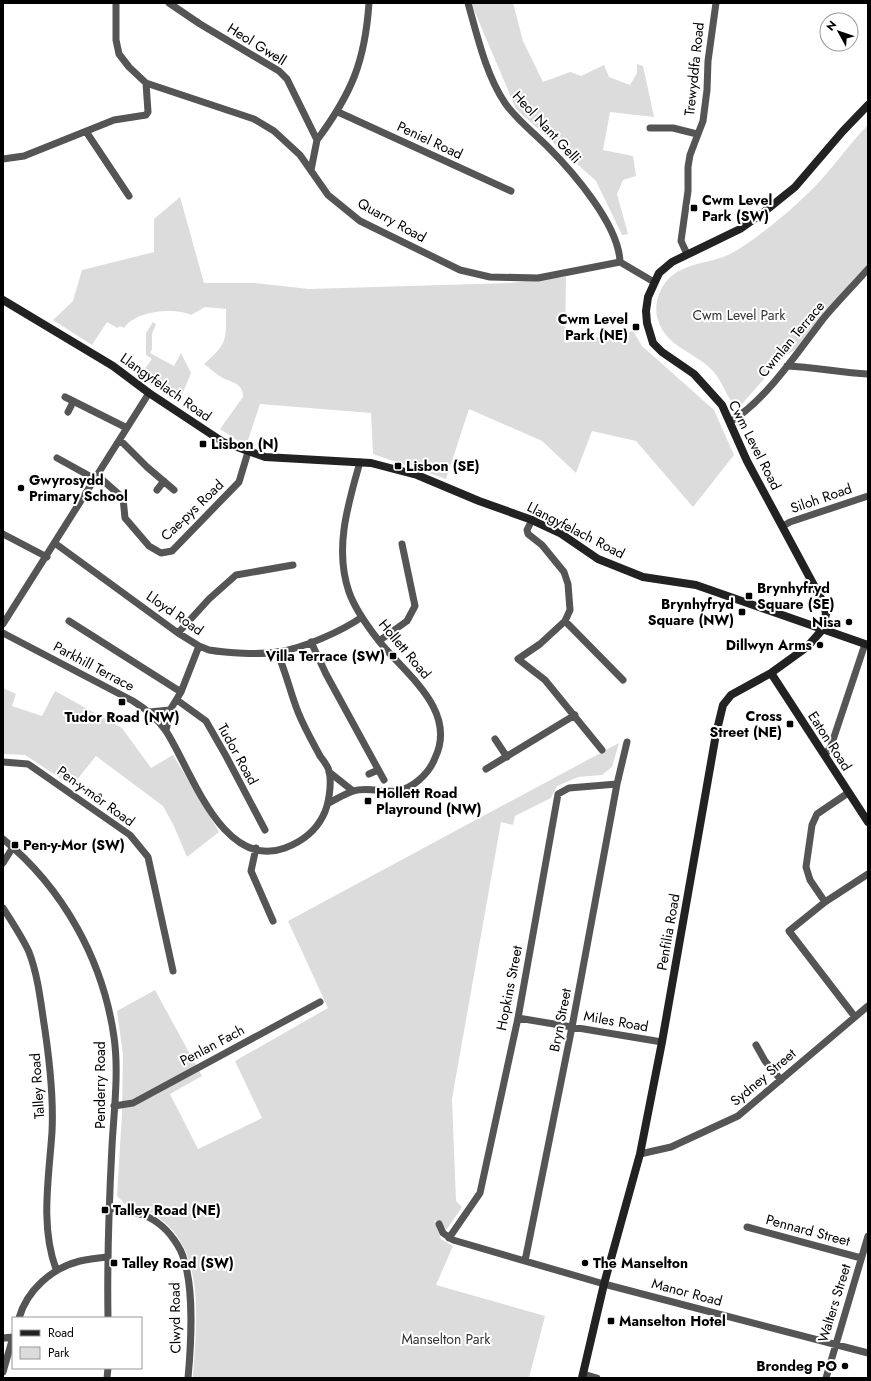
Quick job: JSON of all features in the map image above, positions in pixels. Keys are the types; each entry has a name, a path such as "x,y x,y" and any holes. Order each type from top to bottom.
{"street":[{"name":"Quarry Road","path":"116,3 116,40 118,54 146,84 254,118 284,139 300,155 316,180 328,195 360,221 460,270 490,277 538,278 620,262"},
{"name":"Heol Gwell","path":"169,3 200,24 279,71 287,79 317,140"},
{"path":"311,170 317,140 338,112 362,58 369,3"},
{"name":"Heol Nant Gelli","path":"468,3 478,39 504,101 512,112 547,146 583,186 606,223 620,252 620,262"},
{"name":"Trewyddfa Road","path":"687,254 681,241 688,191 688,167 690,155 703,121 708,61 716,3"},
{"path":"3,159 24,156 86,133 114,120 146,115 148,112 146,84"},
{"name":"Cwm Level Road","path":"822,630 826,614 824,604 747,461 722,405 705,384 694,374 662,352 653,343 647,323 646,311 648,297 659,273 672,262 740,229 795,187 843,131 868,105"},
{"name":"Peniel Road","path":"338,112 511,191"},
{"path":"650,128 673,128 697,134"},
{"path":"86,133 130,196"},
{"path":"620,262 654,282"},
{"name":"Cwmlan Terrace","path":"730,422 743,414 787,366 825,318 868,269"},
{"name":"Llangyfelach Road","path":"3,300 113,366 149,393 223,442 248,452 265,457 371,463 416,475 479,501 532,520 560,533 598,559 643,577 696,585 822,630 866,644"},
{"path":"787,366 810,367 846,373 868,374"},
{"path":"3,624 56,544 149,393"},
{"path":"66,397 73,402 127,428"},
{"path":"68,412 73,402"},
{"path":"120,440 174,490"},
{"name":"Cae-pys Road","path":"57,458 96,478 123,498 125,518 148,546 161,553 172,551 239,482 248,452"},
{"name":"Hollett Road","path":"329,803 353,791 363,790 392,792 402,790 419,780 432,764 440,748 441,729 433,705 419,685 379,641 362,616 348,587 343,568 342,544 344,524 360,462"},
{"path":"157,490 164,481"},
{"name":"Siloh Road","path":"783,526 790,522 867,499"},
{"path":"532,520 527,530 528,534 542,545 564,572 568,584 570,610 565,621 540,644 518,659 545,680 602,750"},
{"path":"3,534 47,557"},
{"name":"Lloyd Road","path":"56,544 199,646 217,651 277,652 296,648 348,626 362,616"},
{"path":"379,641 407,621 415,606 402,544"},
{"path":"178,632 209,599 236,575 293,565"},
{"path":"69,621 181,692"},
{"path":"565,621 623,680"},
{"name":"Penfilia Road","path":"582,1376 604,1284 640,1154 662,1042 715,742 723,705 731,695 771,673 807,647 822,630"},
{"name":"Parkhill Terrace","path":"3,633 133,700 149,712 166,731"},
{"path":"311,642 326,674 384,780"},
{"path":"825,755 831,746 866,644"},
{"path":"199,646 181,692 170,710 166,731 203,800 221,826 231,837 244,845 256,848 279,850 294,844 310,834 323,817 329,803 329,772"},
{"path":"277,652 285,669 298,712 329,772 353,791"},
{"name":"Eaton Road","path":"771,673 868,822"},
{"name":"Tudor Road","path":"177,700 206,721 265,830"},
{"path":"149,712 170,710"},
{"path":"486,769 575,715"},
{"path":"495,739 507,757"},
{"name":"Bryn Street","path":"526,1261 572,1027 617,784 627,742"},
{"name":"Pen-y-môr Road","path":"3,762 28,764 130,835 148,857 173,971"},
{"path":"369,774 378,770"},
{"name":"Hopkins Street","path":"449,1238 480,1193 518,1018 558,794 569,788 617,784"},
{"path":"825,902 810,880 806,867 812,825 817,814 848,793"},
{"name":"Penderry Road","path":"3,839 32,864 56,893 77,926 94,964 109,1012 114,1038 116,1071 109,1208 108,1317"},
{"path":"3,863 13,847"},
{"path":"256,848 251,871 273,921"},
{"path":"855,1017 789,931 825,902 868,874"},
{"name":"Talley Road","path":"3,908 28,952 40,999 47,1041 51,1083 52,1130 47,1225 50,1252 56,1270"},
{"name":"Penlan Fach","path":"114,1106 133,1103 320,1002"},
{"name":"Sydney Street","path":"640,1154 671,1147 738,1116 868,1006"},
{"name":"Miles Road","path":"518,1018 662,1042"},
{"path":"756,1045 765,1061 781,1080"},
{"name":"Clwyd Road","path":"109,1208 137,1212 158,1223 175,1241 184,1259 190,1295 188,1378"},
{"path":"438,1224 439,1228 449,1238"},
{"name":"Pennard Street","path":"747,1227 861,1258"},
{"name":"Walters Street","path":"826,1378 834,1344 868,1236"},
{"name":"Manor Road","path":"449,1238 604,1284 868,1354"},
{"path":"19,1317 30,1295 56,1270 80,1261 108,1257"},
{"path":"3,1372 12,1340"},
{"path":"582,1376 597,1378"}],"green space":[{"path":"471,3 513,3 523,41 543,82 570,72 581,76 604,65 609,77 630,85 637,73 637,64 643,66 654,117 610,112 603,150 633,156 636,176 623,180 617,194 628,234 622,235 596,181 516,109"},
{"name":"Cwm Level Park","path":"868,125 868,266 795,350 784,356 742,404 731,401 719,379 710,368 673,342 662,329 656,311 660,292 665,283 680,271 688,267 724,257 742,247 766,230 791,209 821,180"},
{"path":"180,197 204,283 255,283 309,289 510,283 566,277 565,343 633,331 642,346 714,410 734,455 693,507 636,441 592,431 576,473 542,441 469,409 446,479 373,454 371,413 260,404 246,446 220,429 243,397 242,390 240,387 220,376 204,364 222,346 226,328 226,309 205,307 191,315 175,311 155,312 146,314 129,322 124,328 120,326 117,328 107,322 92,345 53,320 73,301 82,270 154,252 154,219"},
{"path":"153,322 156,324 152,334 152,349 150,353 174,366 181,353 191,373 179,402 140,375 152,359 146,355 146,333"},
{"path":"3,688 16,694 12,706 42,716 55,691 122,728 151,768 173,755 219,832 187,857 173,824 163,806 96,756 72,786 25,755 3,754"},
{"name":"Manselton Park","path":"619,743 612,767 602,775 578,777 557,786 551,798 515,816 513,825 501,822 452,1099 456,1201 462,1207 447,1229 434,1220 441,1239 453,1246 436,1285 545,1316 529,1378 193,1378 196,1335 195,1288 191,1266 183,1246 171,1228 153,1214 139,1207 125,1204 117,1196 122,1114 123,1054 117,1011 155,990 202,1076 170,1094 198,1149 262,1118 235,1061 328,1008 288,921"}],"place":[{"name":"Cwm Level Park (SW)","path":"694,208"},
{"name":"Cwm Level Park (NE)","path":"636,327"},
{"name":"Lisbon (N)","path":"203,444"},
{"name":"Lisbon (SE)","path":"398,466"},
{"name":"Gwyrosydd Primary School","path":"21,488"},
{"name":"Brynhyfryd Square (SE)","path":"749,596"},
{"name":"Brynhyfryd Square (NW)","path":"742,612"},
{"name":"Nisa","path":"849,622"},
{"name":"Dillwyn Arms","path":"820,645"},
{"name":"Villa Terrace (SW)","path":"393,656"},
{"name":"Tudor Road (NW)","path":"122,702"},
{"name":"Cross Street (NE)","path":"790,724"},
{"name":"Hollett Road Playround (NW)","path":"368,801"},
{"name":"Pen-y-Mor (SW)","path":"15,845"},
{"name":"Talley Road (NE)","path":"105,1210"},
{"name":"Talley Road (SW)","path":"114,1263"},
{"name":"The Manselton","path":"585,1263"},
{"name":"Manselton Hotel","path":"611,1321"},
{"name":"Brondeg PO","path":"845,1366"}]}
